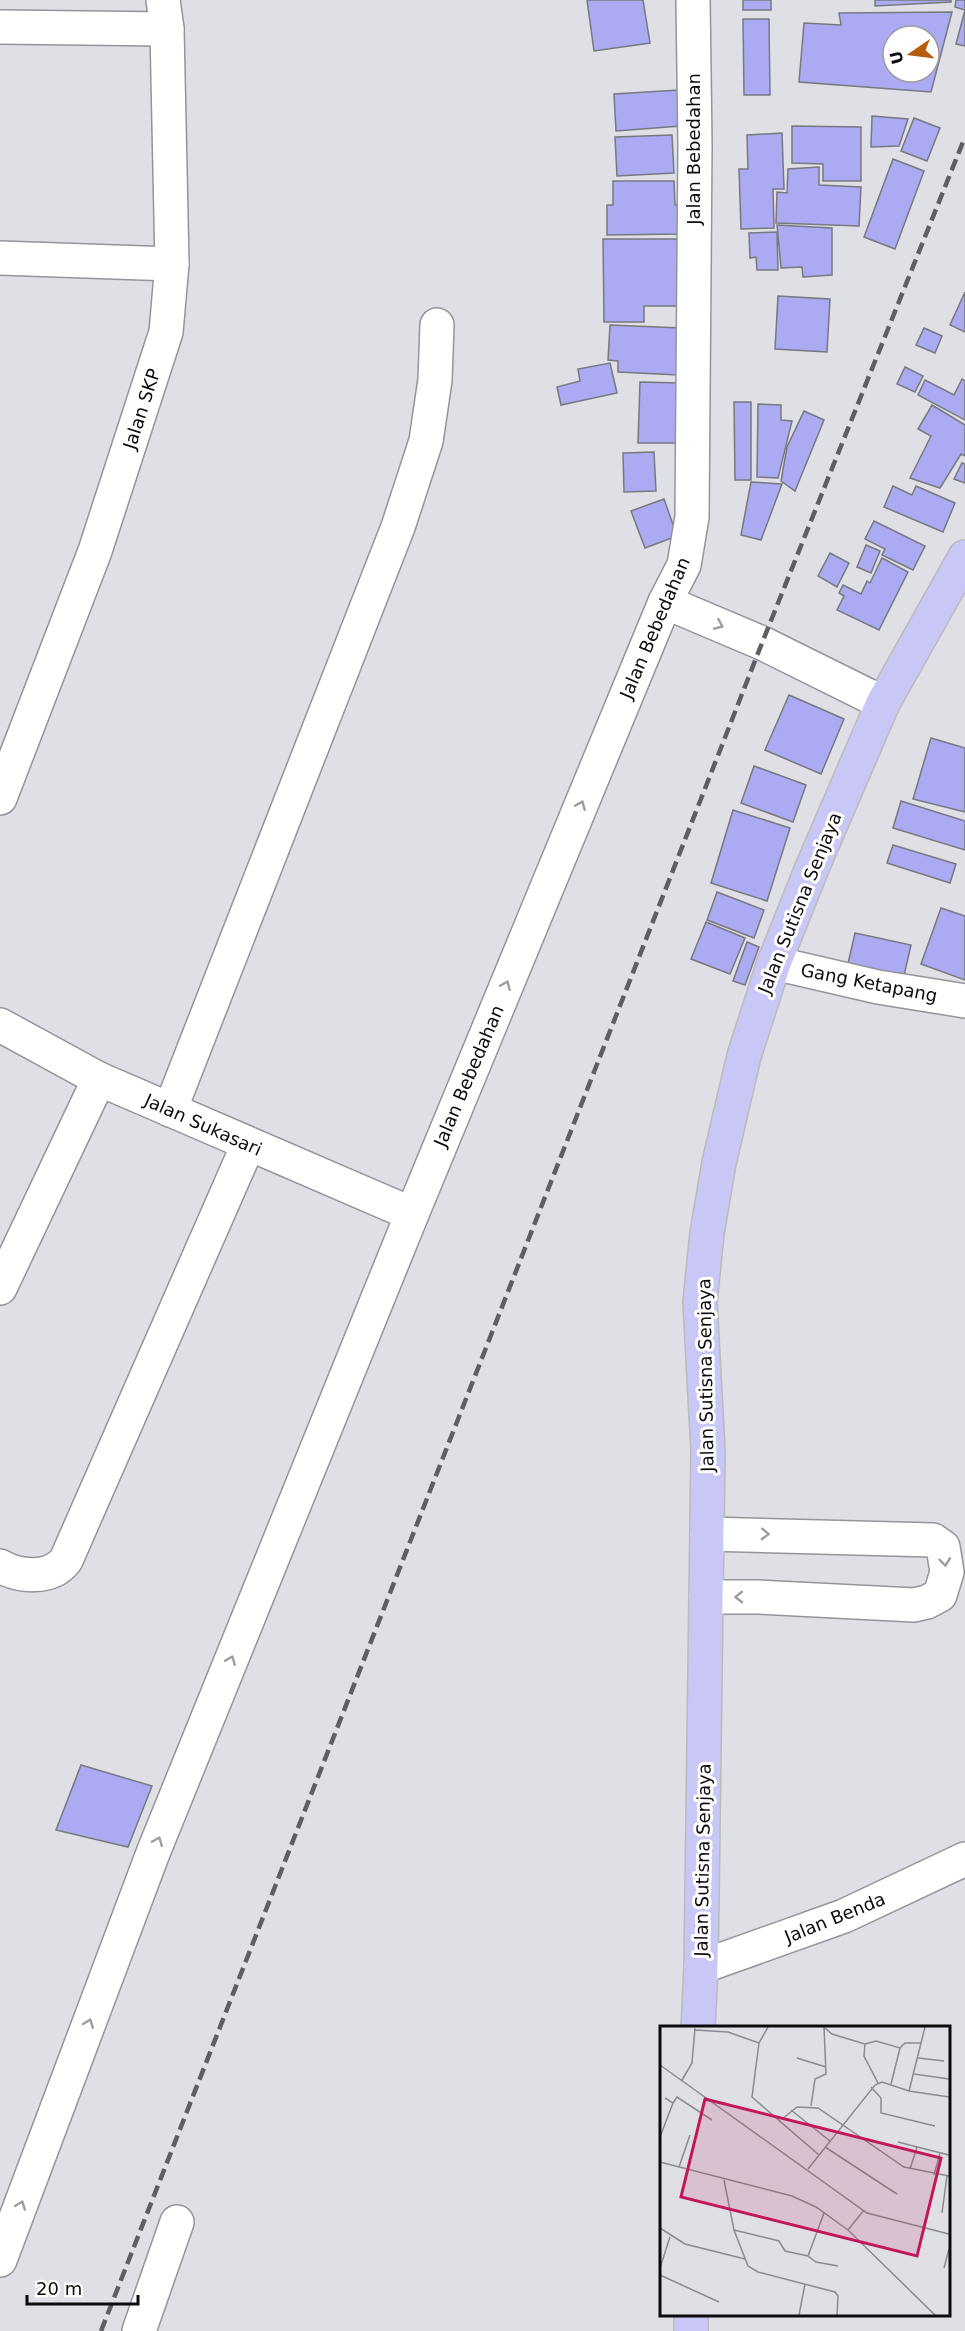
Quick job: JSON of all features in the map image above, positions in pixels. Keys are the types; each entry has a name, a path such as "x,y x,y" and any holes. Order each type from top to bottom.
{"main road":[{"name":"Jalan Sutisna Senjaya","path":"698,2026 701,1967 708,1451 700,1302 707,1233 719,1163 744,1056 774,963 884,703 965,557"}],"street":[{"name":"Jalan Bebedahan","path":"0,2260 153,1853 412,1214 665,602 684,565 692,517 695,156 693,0"},
{"path":"0,27 165,14"},
{"name":"Jalan SKP","path":"0,798 95,551 166,332 172,264 165,14"},
{"path":"0,258 172,264"},
{"path":"170,1110 398,527 426,441 435,380 437,325"},
{"path":"665,602 762,643 884,703"},
{"name":"Gang Ketapang","path":"774,963 878,987 965,1001"},
{"name":"Jalan Sukasari","path":"0,1025 99,1079 412,1214"},
{"path":"0,1288 99,1079"},
{"path":"2,1574 43,1573 51,1571 66,1560 248,1145"},
{"path":"706,1597 759,1597 914,1605 927,1602 939,1595 946,1572 944,1547 933,1540 707,1534"},
{"name":"Jalan Benda","path":"701,1967 844,1916 965,1859"},
{"path":"139,2331 177,2222"}],"building":[{"path":"587,0 643,0 650,43 594,51"},
{"path":"743,0 771,0 771,10 743,10"},
{"path":"875,0 951,0 951,2 875,6"},
{"path":"956,0 965,0 965,10 955,7"},
{"path":"965,10 965,46 956,44"},
{"path":"952,12 941,54 941,24 881,24 881,84 933,84 931,92 799,82 804,23 841,25 839,13"},
{"path":"743,19 769,19 770,95 744,95"},
{"path":"679,90 681,126 616,131 614,94"},
{"path":"872,116 908,119 899,146 871,147"},
{"path":"914,118 940,128 927,161 901,151"},
{"path":"792,126 861,127 861,181 823,181 823,164 792,163"},
{"path":"782,133 784,189 773,189 774,228 741,229 739,169 748,169 747,135"},
{"path":"672,135 674,173 617,176 615,137"},
{"path":"893,159 924,171 895,249 864,237"},
{"path":"819,167 819,185 861,187 859,226 776,223 777,192 787,193 788,169"},
{"path":"613,181 674,181 675,205 681,205 681,234 607,235 607,205 613,205"},
{"path":"777,225 832,228 832,275 803,277 802,267 781,268"},
{"path":"777,232 778,270 757,270 756,257 750,258 749,233"},
{"path":"603,239 682,239 681,306 644,306 644,322 604,322"},
{"path":"965,292 965,332 950,325"},
{"path":"778,296 830,299 827,352 775,349"},
{"path":"610,325 681,328 678,375 618,372 618,361 608,360"},
{"path":"924,328 942,336 935,353 916,345"},
{"path":"610,363 617,393 561,405 557,387 580,381 578,369"},
{"path":"905,367 923,376 915,392 897,384"},
{"path":"962,379 965,381 965,420 918,395 925,380 954,395"},
{"path":"640,382 681,383 680,443 638,443"},
{"path":"734,402 751,402 751,480 735,480"},
{"path":"758,404 781,405 781,420 792,421 778,478 757,477"},
{"path":"932,405 965,425 965,456 961,454 940,488 910,478 931,436 918,429"},
{"path":"804,411 824,420 795,491 781,481 787,447"},
{"path":"654,452 656,491 624,492 623,453"},
{"path":"962,463 965,464 965,483 954,479"},
{"path":"751,482 782,484 761,540 741,535"},
{"path":"893,486 912,495 916,486 955,503 943,532 884,507"},
{"path":"664,499 677,536 645,548 631,511"},
{"path":"874,521 925,546 913,570 882,555 885,549 865,539"},
{"path":"866,545 880,551 871,573 857,567"},
{"path":"830,553 849,563 837,587 818,576"},
{"path":"882,558 908,572 879,630 837,610 844,596 839,593 843,585 861,594 867,581 870,583"},
{"path":"789,695 844,719 821,774 765,750"},
{"path":"931,738 965,748 965,812 913,799"},
{"path":"754,766 806,785 793,822 741,803"},
{"path":"901,801 965,821 965,850 893,828"},
{"path":"733,810 790,828 767,901 711,883"},
{"path":"893,845 956,864 950,883 887,863"},
{"path":"717,892 764,910 754,938 707,920"},
{"path":"941,908 965,916 965,980 921,964"},
{"path":"706,922 745,938 730,974 691,959"},
{"path":"855,933 911,945 903,980 847,968"},
{"path":"747,942 759,947 745,985 733,981"},
{"path":"81,1765 152,1786 128,1847 56,1830"}],"railway":[{"path":"101,2331 762,643 965,137"}]}
